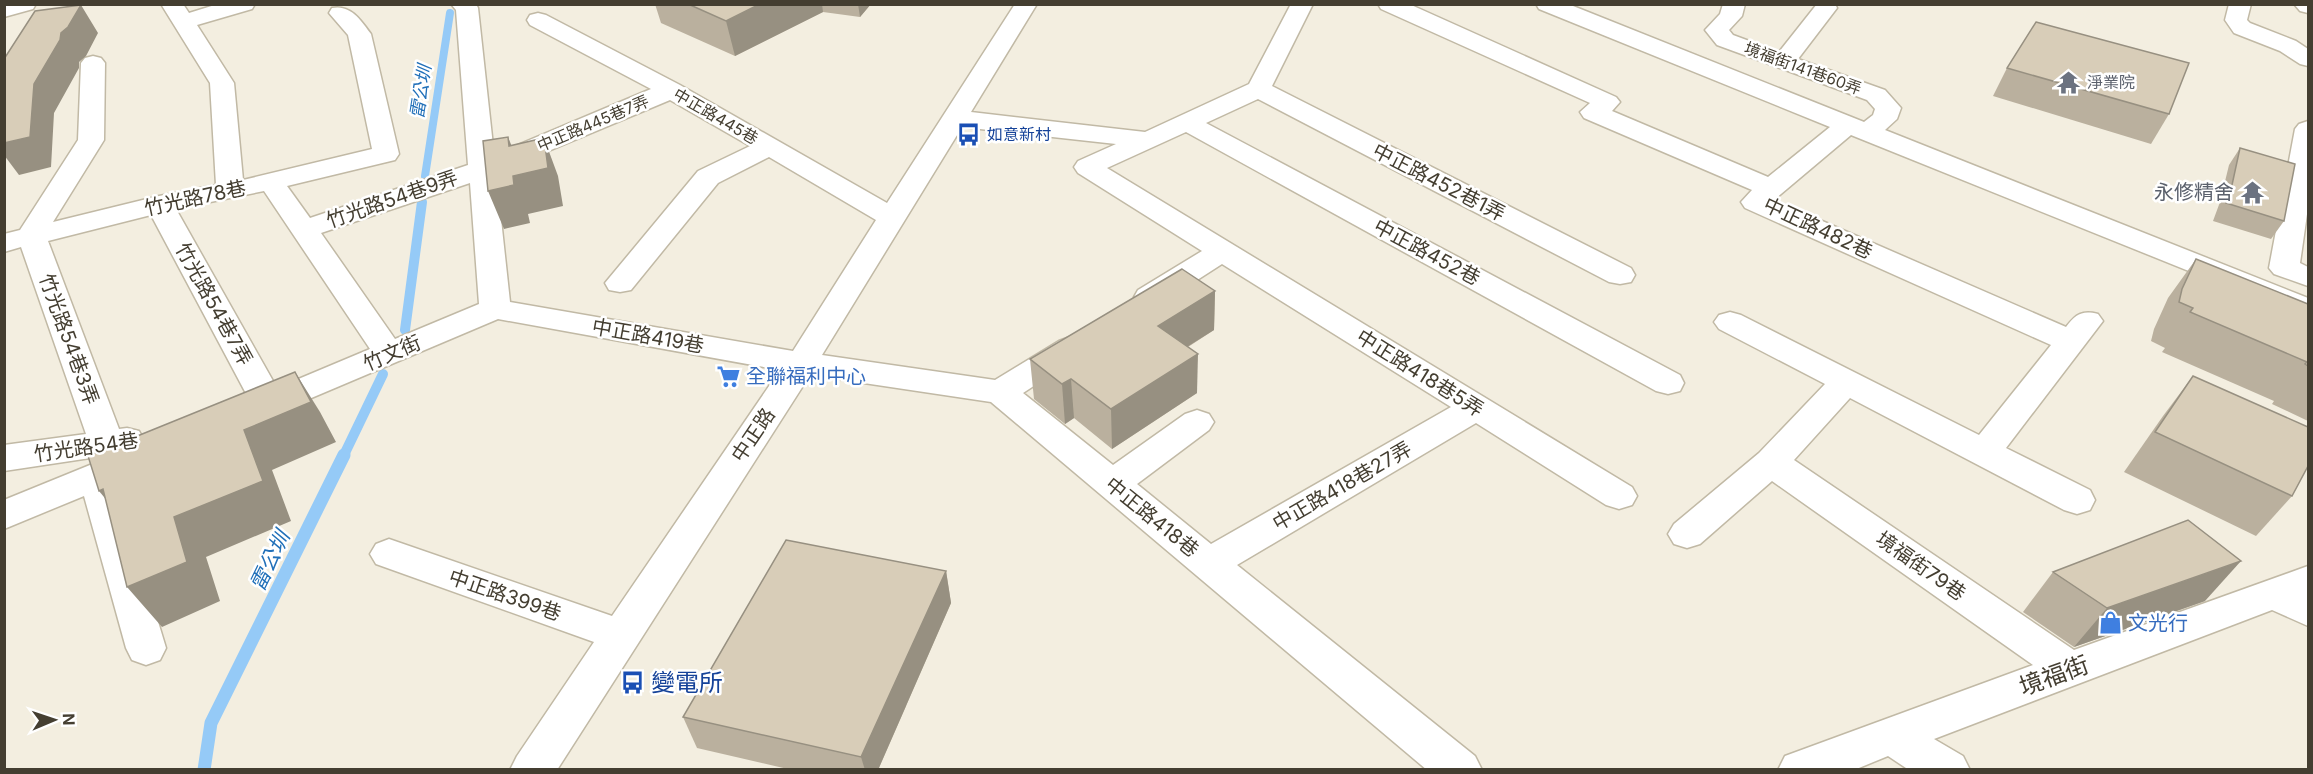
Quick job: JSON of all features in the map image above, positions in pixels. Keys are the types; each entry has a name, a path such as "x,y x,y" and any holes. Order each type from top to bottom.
{"street":[{"path":"4,10 24,4"},
{"path":"230,191 222,83 177,13 244,4"},
{"name":"中正路","path":"532,770 801,363 1026,4"},
{"path":"954,118 1148,140 1258,89 1267,76 1302,4"},
{"name":"中正路482巷","path":"1389,4 1607,102 1584,119 1771,188 1755,202 2079,332 1983,452"},
{"path":"1547,4 2308,309"},
{"name":"境福街141巷60弄","path":"1734,4 1731,16 1718,30 1718,34 1725,40 1876,95 1888,108 1884,119 1858,128"},
{"path":"2240,4 2236,20 2242,28 2288,46 2308,59"},
{"path":"474,6 481,170 495,309"},
{"path":"1784,61 1826,8"},
{"name":"竹光路78巷","path":"18,239 159,204 271,182 386,154 359,34 340,13"},
{"name":"中正路445巷","path":"538,20 671,90 892,217"},
{"path":"18,239 91,140 93,63"},
{"name":"中正路452巷1弄","path":"1258,89 1620,275"},
{"name":"中正路445巷7弄","path":"481,170 671,90"},
{"name":"中正路452巷","path":"1186,122 1668,382"},
{"path":"1771,188 1858,128"},
{"path":"2296,273 2308,129"},
{"name":"中正路418巷5弄","path":"1148,140 1087,168 1619,496"},
{"path":"620,283 708,177 770,147"},
{"name":"竹光路54巷9弄","path":"304,229 481,170"},
{"name":"竹光路54巷9弄","path":"271,182 389,354"},
{"name":"竹光路54巷7弄","path":"159,204 269,404"},
{"name":"竹光路54巷3弄","path":"18,239 101,460 146,648"},
{"path":"1121,315 1222,251"},
{"name":"竹文街","path":"236,418 495,309"},
{"name":"中正路419巷","path":"495,309 801,363"},
{"path":"1730,322 2077,500"},
{"path":"801,363 1000,392 1091,334"},
{"path":"1687,534 1771,462 1846,382"},
{"name":"中正路418巷","path":"1000,392 1460,770"},
{"name":"中正路418巷27弄","path":"1209,563 1476,408"},
{"path":"1112,484 1197,422"},
{"name":"竹光路54巷","path":"4,458 101,460 160,443"},
{"path":"4,515 101,460"},
{"name":"境福街79巷","path":"1771,462 2071,669"},
{"name":"中正路399巷","path":"388,554 621,635"},
{"name":"境福街","path":"1800,770 2071,669 2298,595"},
{"path":"1892,736 1948,770"}],"building":[{"path":"688,4 760,4 726,21"},
{"path":"81,5 68,27 61,33 60,40 34,84 30,137 4,143 4,59 35,11"},
{"path":"2036,22 2189,63 2169,114 2007,68"},
{"path":"508,137 509,146 544,138 548,168 513,176 514,185 488,191 483,141"},
{"path":"2240,148 2295,164 2284,221 2226,203"},
{"path":"2196,259 2308,304 2308,366 2305,364 2307,362 2190,312 2193,308 2179,302 2182,289"},
{"path":"1182,269 1215,291 1158,326 1198,354 1111,409 1071,379 1062,384 1030,359"},
{"path":"295,372 311,402 244,430 263,481 174,517 187,562 127,587 103,489 99,491 88,456"},
{"path":"2193,376 2308,427 2308,466 2292,496 2155,432"},
{"path":"2188,520 2241,561 2107,608 2053,572"},
{"path":"786,540 946,571 861,757 683,717"}],"waterway":[{"name":"雷公圳","path":"425,176 450,13"},
{"name":"雷公圳","path":"405,330 422,202"},
{"name":"雷公圳","path":"343,457 383,374"},
{"name":"雷公圳","path":"204,770 211,723 344,455"}],"place":[{"name":"淨業院","path":"2069,82"},
{"name":"如意新村","path":"969,134"},
{"name":"永修精舍","path":"2252,192"},
{"name":"全聯福利中心","path":"728,376"},
{"name":"文光行","path":"2110,623"},
{"name":"變電所","path":"633,683"}]}
